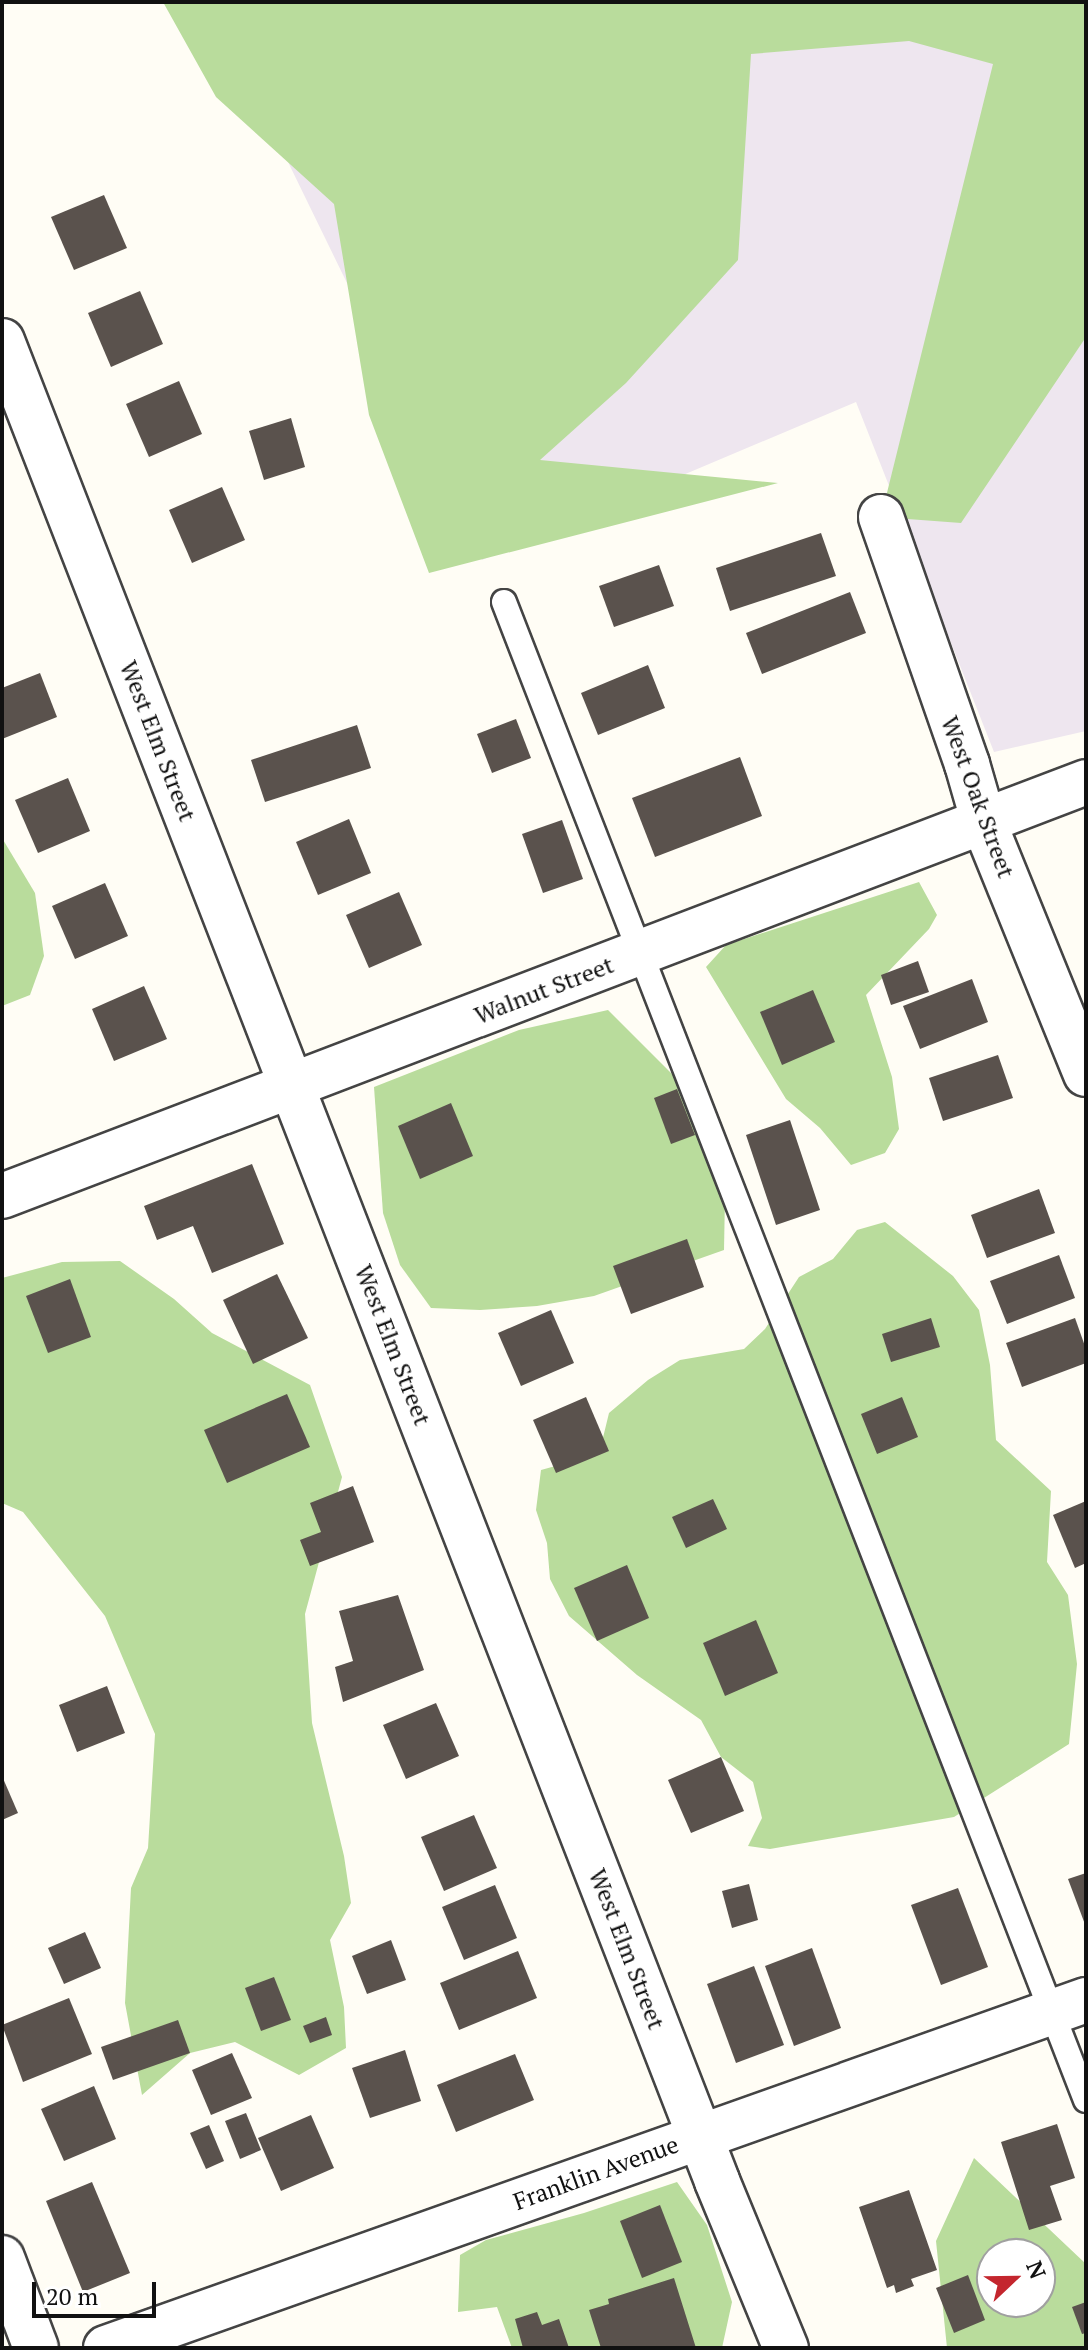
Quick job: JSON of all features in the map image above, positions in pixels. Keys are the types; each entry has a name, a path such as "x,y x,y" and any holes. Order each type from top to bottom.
{"street":[{"name":"West Elm Street","path":"2,341 699,2136 786,2348"},
{"name":"West Oak Street","path":"881,517 967,764 984,823 1086,1074"},
{"name":"Walnut Street","path":"2,1196 1086,782"},
{"name":"Franklin Avenue","path":"106,2348 1069,2006"},
{"path":"2,2258 36,2348"}],"lane":[{"path":"504,602 642,953 1069,2006 1086,2100"}],"shaded area":[{"path":"210,2 1086,2 1086,731 994,752 856,402 482,560"}],"green space":[{"path":"163,2 1086,2 1086,337 961,523 881,517 993,64 909,41 751,54 738,260 626,383 540,460 778,483 429,573 369,415 334,204 216,97"},
{"path":"2,838 35,893 44,956 30,995 2,1006"},
{"path":"919,882 937,915 929,929 866,995 892,1077 899,1129 885,1153 851,1165 820,1128 786,1099 706,967 726,945"},
{"path":"608,1010 674,1076 725,1196 724,1250 594,1296 537,1306 480,1310 431,1308 400,1265 383,1213 374,1087 519,1030"},
{"path":"885,1222 953,1276 979,1310 990,1365 996,1440 1051,1491 1047,1562 1068,1595 1077,1664 1069,1744 954,1817 770,1849 748,1846 762,1818 753,1782 721,1757 701,1720 637,1675 569,1616 550,1579 547,1543 536,1510 541,1470 599,1454 609,1413 648,1380 680,1360 744,1349 765,1329 799,1277 833,1259 857,1230"},
{"path":"120,1261 174,1299 212,1333 310,1385 342,1477 305,1614 312,1723 344,1856 351,1903 330,1940 344,2007 346,2048 299,2075 235,2042 190,2053 142,2095 125,2003 131,1888 148,1848 155,1734 105,1616 23,1512 2,1503 2,1278 62,1262"},
{"path":"974,2158 1086,2264 1086,2348 947,2348 936,2241"},
{"path":"677,2182 707,2225 732,2302 722,2348 512,2348 497,2307 458,2312 460,2255 486,2240 584,2213"}],"building":[{"path":"104,195 127,248 74,270 51,217"},
{"path":"140,291 163,344 111,367 88,313"},
{"path":"179,381 202,434 149,457 126,404"},
{"path":"291,418 305,467 264,480 249,431"},
{"path":"222,487 245,540 192,563 169,510"},
{"path":"821,533 836,576 730,611 716,568"},
{"path":"659,565 674,606 614,627 599,586"},
{"path":"850,592 866,633 762,674 746,633"},
{"path":"648,665 665,708 598,735 581,693"},
{"path":"40,673 57,717 2,739 2,688"},
{"path":"516,719 531,758 492,773 477,734"},
{"path":"357,725 371,768 265,802 251,760"},
{"path":"740,757 762,816 655,857 632,798"},
{"path":"68,778 90,831 38,853 15,800"},
{"path":"349,819 371,873 318,895 296,842"},
{"path":"562,820 583,879 543,893 522,834"},
{"path":"105,883 128,936 75,959 52,906"},
{"path":"399,892 422,945 369,968 346,915"},
{"path":"918,961 929,992 891,1005 881,975"},
{"path":"972,979 988,1022 920,1049 903,1006"},
{"path":"144,986 167,1039 114,1061 92,1009"},
{"path":"813,990 835,1042 782,1065 760,1012"},
{"path":"998,1055 1013,1098 943,1121 929,1078"},
{"path":"677,1089 695,1135 671,1144 654,1098"},
{"path":"451,1103 473,1156 420,1179 398,1126"},
{"path":"790,1120 820,1210 776,1225 746,1135"},
{"path":"252,1164 284,1244 212,1273 193,1226 157,1240 144,1206"},
{"path":"1039,1189 1055,1233 987,1258 971,1215"},
{"path":"687,1239 704,1287 631,1314 613,1266"},
{"path":"1059,1255 1075,1298 1007,1324 990,1281"},
{"path":"277,1274 308,1338 253,1364 223,1300"},
{"path":"70,1279 91,1337 48,1353 26,1296"},
{"path":"551,1310 574,1363 521,1386 498,1333"},
{"path":"931,1318 940,1347 891,1362 882,1334"},
{"path":"1075,1318 1086,1349 1086,1363 1022,1387 1006,1343"},
{"path":"287,1394 310,1447 227,1483 204,1430"},
{"path":"586,1397 609,1451 556,1473 533,1420"},
{"path":"902,1397 918,1437 877,1454 861,1414"},
{"path":"353,1486 374,1542 310,1566 300,1540 321,1532 310,1503"},
{"path":"713,1499 727,1529 686,1548 672,1517"},
{"path":"1086,1501 1086,1563 1075,1568 1053,1515"},
{"path":"627,1565 649,1618 597,1641 574,1588"},
{"path":"398,1595 424,1670 343,1702 335,1667 353,1661 339,1611"},
{"path":"756,1620 778,1673 725,1696 703,1643"},
{"path":"107,1686 125,1733 77,1752 59,1705"},
{"path":"436,1703 459,1756 406,1779 383,1725"},
{"path":"721,1757 744,1811 691,1833 668,1780"},
{"path":"2,1776 18,1813 2,1820"},
{"path":"474,1815 497,1868 444,1891 421,1837"},
{"path":"1086,1873 1086,1927 1068,1879"},
{"path":"749,1884 758,1920 732,1928 722,1891"},
{"path":"495,1885 517,1938 464,1960 442,1907"},
{"path":"958,1888 988,1967 941,1985 911,1905"},
{"path":"85,1932 101,1968 64,1984 48,1948"},
{"path":"391,1940 406,1980 367,1994 352,1956"},
{"path":"812,1948 841,2028 794,2046 765,1966"},
{"path":"518,1951 537,1998 459,2030 440,1983"},
{"path":"754,1966 784,2045 736,2063 707,1984"},
{"path":"274,1977 291,2020 261,2031 245,1988"},
{"path":"69,1998 92,2054 23,2082 2,2025"},
{"path":"326,2017 332,2035 310,2043 303,2026"},
{"path":"178,2020 190,2053 113,2080 101,2047"},
{"path":"405,2050 421,2101 370,2118 352,2068"},
{"path":"232,2053 252,2098 211,2115 192,2070"},
{"path":"515,2054 534,2100 456,2132 437,2085"},
{"path":"94,2086 116,2139 64,2161 41,2109"},
{"path":"246,2113 261,2150 240,2159 225,2121"},
{"path":"311,2115 334,2168 281,2191 258,2138"},
{"path":"1057,2124 1075,2178 1050,2186 1062,2220 1029,2230 1001,2142"},
{"path":"209,2125 224,2161 206,2169 190,2133"},
{"path":"92,2182 130,2273 83,2292 46,2201"},
{"path":"909,2190 937,2270 911,2279 914,2286 896,2293 894,2285 887,2288 859,2207"},
{"path":"660,2205 682,2262 642,2278 620,2221"},
{"path":"968,2275 976,2296 976,2318 985,2320 954,2333 936,2288"},
{"path":"674,2278 696,2348 601,2348 589,2310 609,2304 608,2299"},
{"path":"1086,2302 1086,2333 1082,2334 1072,2307"},
{"path":"537,2312 542,2325 559,2319 569,2348 523,2348 515,2319"}]}
